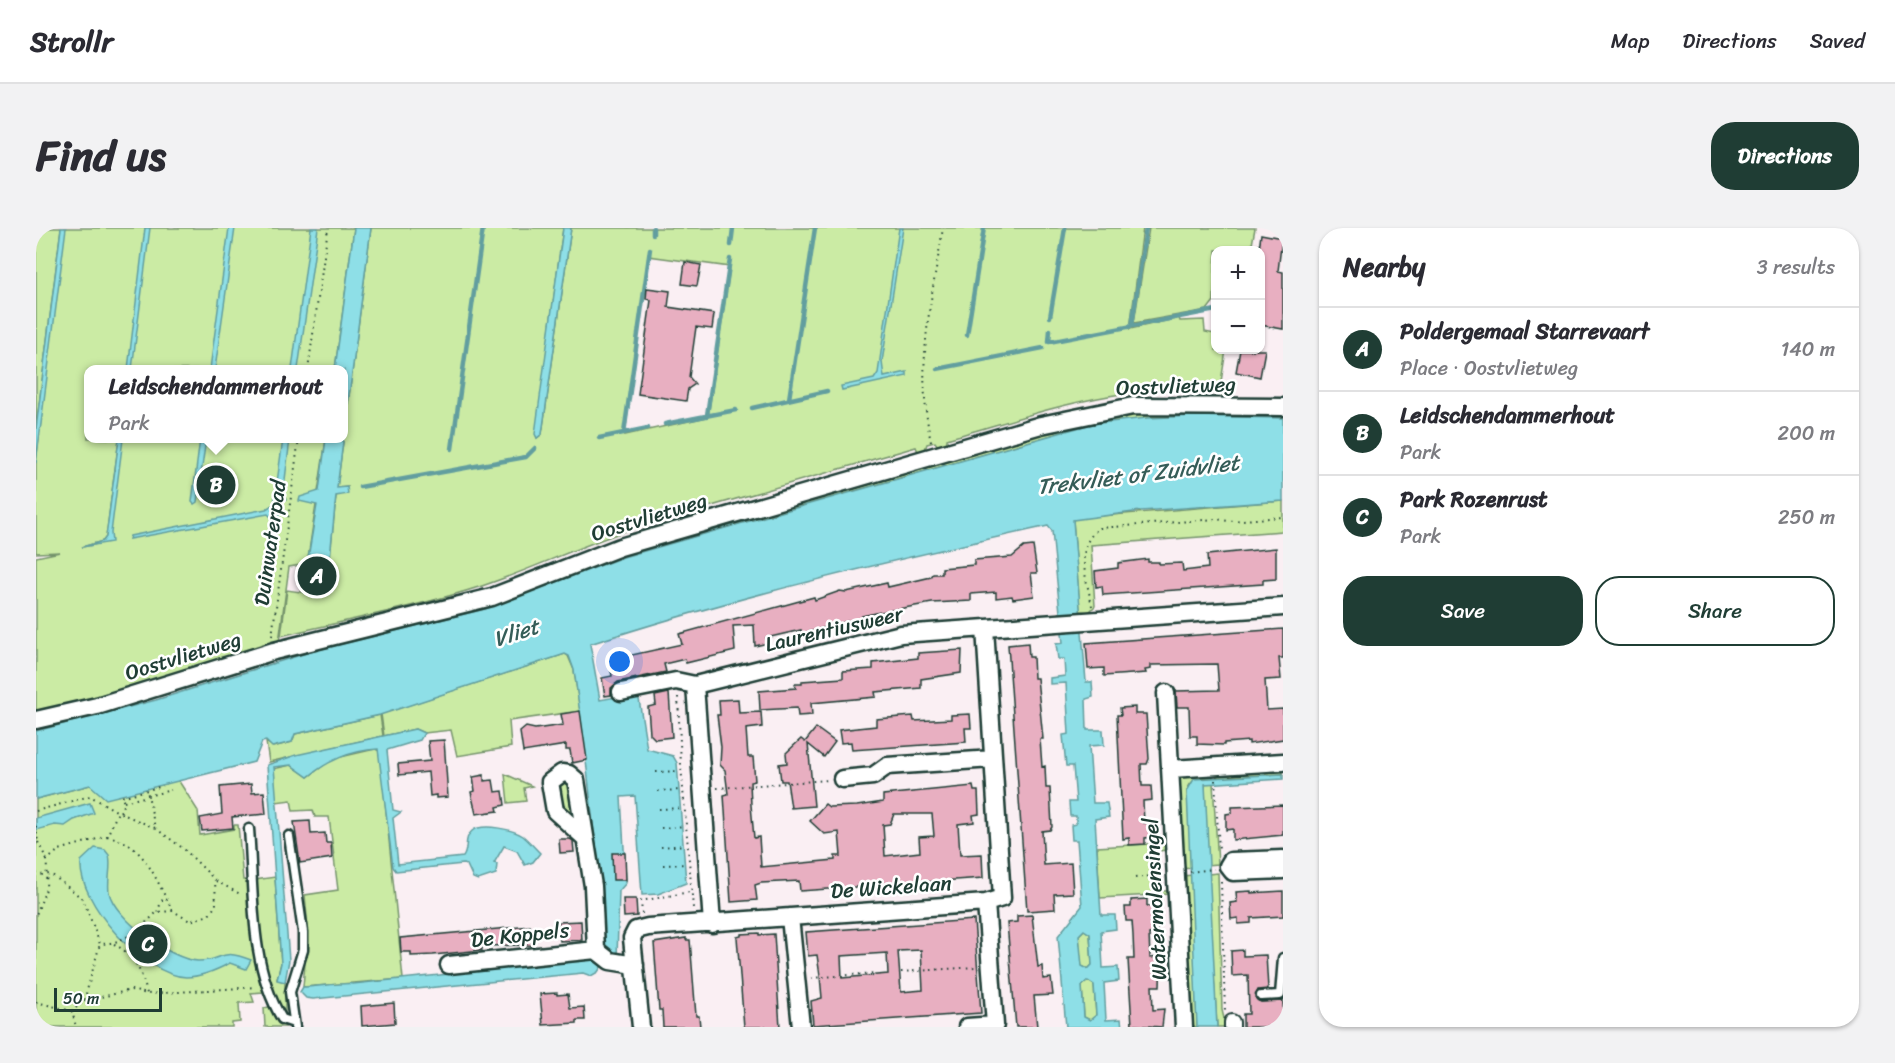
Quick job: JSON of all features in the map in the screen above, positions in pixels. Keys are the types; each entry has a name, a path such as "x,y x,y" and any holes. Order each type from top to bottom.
{"street":[{"name":"Oostvlietweg","path":"36,720 97,706 274,651 492,597 620,548 1041,425 1133,406 1283,408"},
{"path":"967,1027 995,1025 986,903 1002,898 985,628 1283,607"},
{"name":"Laurentiusweer","path":"621,692 676,681 695,686 901,634 985,628"},
{"path":"695,686 712,924"},
{"name":"Watermolensingel","path":"1166,693 1179,873 1184,1027"},
{"path":"843,779 873,776 887,766 993,759"},
{"path":"1170,769 1283,762"},
{"name":"De Koppels","path":"585,838 601,954"},
{"path":"1283,859 1231,861 1228,866 1233,872 1283,870"},
{"name":"De Wickelaan","path":"639,930 986,903"},
{"path":"790,917 801,1027"},
{"path":"639,930 632,938 641,1027"},
{"name":"De Koppels","path":"449,965 601,954 635,966"}],"lane":[{"path":"249,829 259,960 265,986 282,1019 294,1025"},
{"path":"289,836 303,932 303,950 290,992 294,1025"},
{"path":"1261,996 1280,995 1283,958"}],"path":[{"path":"310,365 328,228"},
{"path":"934,457 923,407 923,364 943,228"},
{"name":"Duinwaterpad","path":"274,651 272,635 298,443"},
{"path":"1087,621 1084,544 1092,533 1100,528 1216,519 1229,521 1283,517"},
{"path":"693,911 682,790 678,691 695,686"},
{"path":"656,772 681,771"},
{"path":"702,789 843,779"},
{"path":"107,836 118,812 122,811 124,802 121,797 163,786"},
{"path":"1215,786 1220,856"},
{"path":"147,790 155,828"},
{"path":"124,802 171,790"},
{"path":"658,791 682,790"},
{"path":"36,811 90,796 118,812 155,828 184,849 215,880 230,891 254,899"},
{"path":"659,809 684,808"},
{"path":"661,828 685,826"},
{"path":"36,828 37,843 47,860 48,873 46,890 36,915"},
{"path":"47,860 59,850 107,836 114,837 141,854 154,870 164,896 173,911 190,921 209,915 216,905 215,880"},
{"path":"661,847 686,845"},
{"path":"663,865 688,864"},
{"path":"1135,878 1218,869"},
{"path":"36,873 39,875 48,873 83,899 100,944 84,1001"},
{"path":"1221,880 1224,1009 1232,1025"},
{"path":"639,930 641,901 690,892"},
{"path":"100,944 116,943 144,925 157,912 164,896"},
{"path":"157,912 173,911"},
{"path":"116,943 134,959 142,974 147,994"},
{"path":"902,972 991,966"},
{"path":"796,980 875,973"},
{"path":"72,1011 84,1001 131,990 147,994 265,986"},
{"path":"36,1002 72,1011"},
{"path":"72,1011 76,1027"}],"green space":[{"path":"36,228 61,228 36,429"},
{"path":"63,228 354,228 336,365 84,365 84,443 118,443 106,537 103,541 82,547 107,542 119,443 325,443 307,564 289,567 279,642 87,701 36,711 36,557 60,552 36,553 36,463"},
{"path":"371,228 563,228 537,438 542,434 571,228 1143,228 1130,329 1179,318 1180,321 1204,320 1205,332 1211,333 1211,354 1225,354 1220,388 1225,392 1224,395 1189,391 1154,391 1119,394 1049,409 947,439 947,445 938,446 935,442 927,444 924,452 919,454 916,447 632,529 457,594 281,636 287,590 321,595 324,571 329,568 336,496 347,487 337,488 343,443 348,443 348,404","holes":["648,256 730,267 708,417 625,435"]},
{"path":"1149,228 1255,228 1252,246 1211,246 1211,305 1207,310 1134,323"},
{"path":"1140,412 1283,413 1283,418 1187,418 1091,424 623,557 485,609 319,649 318,646 622,553 1051,429"},
{"path":"1283,501 1283,531 1091,545 1095,606 1089,612 1080,611 1073,520 1076,518"},
{"path":"565,654 574,670 580,711 509,721 511,747 457,756 451,730 424,733 415,729 384,736 381,714"},
{"path":"380,715 383,736 269,762 266,742 273,747 292,742 295,734"},
{"path":"375,749 380,751 403,979 303,987 308,928 305,895 338,890 329,817 315,817 313,810 293,811 291,800 276,802 273,769 291,765 308,777 332,759"},
{"path":"1283,766 1283,774 1217,778 1216,770"},
{"path":"1212,770 1213,778 1194,781 1187,791 1192,868 1181,869 1177,778 1180,774"},
{"path":"173,772 198,811 200,835 234,829 234,825 238,825 243,880 250,880 255,895 263,992 251,993 254,1002 239,1003 240,1022 232,1023 232,1027 36,1027 36,799 90,785"},
{"path":"505,774 532,786 524,788 526,801 508,803"},
{"path":"563,781 569,786 572,808 569,810 560,802 558,783"},
{"path":"1205,783 1213,783 1218,864 1207,865"},
{"path":"1167,843 1167,850 1158,851 1160,891 1170,891 1170,894 1100,898 1097,847"},
{"path":"1218,873 1222,1010 1226,1027 1217,1027 1208,874"},
{"path":"1193,875 1197,1027 1190,1027 1182,876"},
{"path":"275,877 281,963 277,979 285,982 285,1012 282,1012 274,996 264,964 255,880"},
{"path":"1084,930 1090,934 1092,965 1088,969 1081,966 1079,935"},
{"path":"1088,981 1094,985 1096,1016 1090,1020 1084,1017 1082,986"},
{"path":"272,1006 285,1027 265,1027 264,1008"}],"water":[{"path":"61,228 66,228 36,463 36,429"},
{"path":"145,228 150,228 133,365 128,365"},
{"path":"229,228 235,228 216,365 211,365"},
{"path":"311,228 318,228 299,365 293,365"},
{"path":"354,228 371,228 348,403 348,365 336,365"},
{"path":"563,228 571,228 542,434 537,438 535,434"},
{"path":"899,228 903,228 882,362 884,377 907,372 907,376 842,390 841,386 874,379 878,373"},
{"path":"1195,416 1283,418 1283,501 1141,511 1073,520 1086,682 1092,682 1093,697 1086,699 1087,730 1103,730 1104,745 1089,746 1093,803 1107,803 1109,817 1095,819 1101,915 1115,915 1116,929 1101,931 1103,968 1118,967 1119,981 1104,983 1106,1020 1121,1019 1122,1027 1066,1027 1058,936 1082,906 1077,840 1072,840 1071,825 1076,824 1076,816 1070,816 1069,802 1076,802 1073,766 1066,766 1063,735 1069,734 1066,683 1050,684 1050,678 1065,676 1064,659 1058,659 1056,644 1063,643 1052,531 1048,526 875,565 761,594 590,644 600,700 638,693 647,749 673,756 677,763 686,883 658,894 642,895 635,796 621,797 626,883 619,891 617,958 602,944 595,841 583,738 574,670 569,656 565,654 380,715 295,734 292,742 272,747 266,741 262,742 254,762 106,799 90,785 36,799 36,731 156,700 313,651 485,609 623,557 1091,424","holes":["1084,930 1090,934 1092,965 1088,969 1082,966 1079,935","1088,981 1094,985 1096,1015 1090,1020 1084,1017 1082,986"]},
{"path":"118,443 122,443 111,533 112,542 82,547 103,541 106,537"},
{"path":"199,443 205,443 197,502 194,504 192,502"},
{"path":"282,443 290,443 283,496 286,499 282,501 272,551 270,550 273,519 268,514 129,539 130,536 266,509 274,504"},
{"path":"325,443 343,443 337,488 347,487 348,494 336,496 329,568 307,564 317,505 299,501 300,497 319,491"},
{"path":"415,729 424,733 420,740 387,750 393,810 401,812 393,818 398,864 463,857 469,834 483,827 518,833 540,853 533,862 525,865 517,851 504,846 494,863 497,864 496,874 478,880 473,878 467,865 463,864 396,871 393,867 378,749 340,757 308,777 291,765 274,767 289,960 285,982 277,980 281,963 267,765 296,755"},
{"path":"1283,774 1283,779 1205,784 1217,1027 1197,1027 1187,791 1194,779"},
{"path":"90,803 94,813 65,826 55,825 36,830 36,818"},
{"path":"95,848 105,850 109,855 109,892 113,902 121,914 145,936 159,946 187,959 198,961 227,955 241,956 251,960 246,969 230,963 209,973 186,977 169,973 133,951 101,915 83,878 81,861"},
{"path":"596,960 603,964 598,972 591,976 583,973 313,999 306,998 300,992 303,987"}],"building":[{"path":"1261,234 1282,238 1278,271 1283,272 1283,329 1265,326 1265,246 1260,246"},
{"path":"685,262 701,265 697,286 682,284"},
{"path":"647,288 670,291 668,307 714,314 712,329 696,327 689,377 695,384 688,389 686,401 638,394 651,300 646,299"},
{"path":"1239,354 1264,354 1260,377 1236,372"},
{"path":"1033,546 1037,573 1031,573 1034,596 1013,599 1012,596 996,598 996,592 971,594 971,601 932,603 881,612 862,616 857,623 852,620 802,634 801,630 766,638 768,643 755,646 754,625 733,626 735,651 686,663 685,659 664,664 666,672 618,682 611,688 611,695 605,696 602,678 612,676 609,660 682,644 679,634 814,597 815,600 840,591 846,592 887,583 888,587 931,577 933,574 942,574 942,568 974,565 974,560 1012,557 1024,547"},
{"path":"1276,548 1276,579 1263,580 1263,584 1103,595 1102,586 1096,587 1095,571 1118,568 1118,563 1148,559 1148,562 1159,562 1159,564 1182,563 1183,571 1208,568 1207,555"},
{"path":"1283,629 1283,658 1279,658 1281,679 1265,680 1267,710 1283,709 1283,739 1249,744 1249,741 1224,743 1224,745 1197,744 1197,736 1190,736 1189,707 1177,707 1176,691 1219,690 1217,664 1151,665 1151,669 1145,670 1146,673 1104,676 1104,668 1088,669 1086,643"},
{"path":"1028,643 1029,657 1033,657 1034,678 1037,678 1043,739 1040,739 1042,767 1045,766 1046,788 1050,788 1052,827 1050,830 1042,831 1044,865 1071,863 1073,893 1054,894 1055,909 1027,911 1008,645"},
{"path":"962,650 961,673 921,679 921,688 875,692 876,697 811,703 812,715 798,716 797,708 760,710 759,691 796,688 795,684 802,684 802,681 843,678 843,671 873,669 873,663 918,658 918,653"},
{"path":"669,693 672,737 655,739 650,734 648,707 656,705 655,696"},
{"path":"738,699 739,713 761,712 762,727 746,729 748,757 753,757 755,781 750,782 751,805 754,838 759,837 761,867 835,860 835,856 841,856 839,832 824,834 810,821 825,804 829,807 857,806 883,802 883,795 973,786 974,791 978,791 979,814 973,815 974,822 958,824 960,855 982,854 983,878 800,891 799,881 761,883 755,885 757,900 731,902 724,795 728,794 725,770 720,765 721,747 717,715 720,715 719,700","holes":["894,814 932,814 934,836 919,837 920,852 885,856 883,825 890,824"]},
{"path":"1135,707 1135,714 1146,714 1149,759 1147,764 1141,764 1142,786 1151,786 1152,800 1143,801 1144,823 1153,822 1154,837 1145,838 1145,844 1129,845 1129,838 1123,839 1117,715 1121,715 1120,708"},
{"path":"580,711 587,760 572,763 570,750 566,750 566,745 523,752 520,732 526,727 535,729 563,725 561,714"},
{"path":"970,714 971,728 965,728 966,742 852,750 851,742 841,743 839,730 876,726 876,719 913,716 914,721 951,719 951,715"},
{"path":"816,728 835,742 824,757 808,744 814,806 791,808 787,781 781,781 779,764 787,763 786,753 801,739 805,742"},
{"path":"444,740 448,797 436,798 436,795 430,796 428,772 399,775 398,764 430,761 428,741"},
{"path":"484,775 484,781 493,780 495,792 503,791 505,805 497,807 498,811 476,814 471,792 475,791 473,777"},
{"path":"251,784 252,793 264,792 266,814 232,817 233,828 202,831 200,818 222,814 220,787"},
{"path":"1283,805 1283,835 1233,840 1233,829 1226,830 1226,814 1232,813 1232,807"},
{"path":"310,821 311,834 325,833 326,843 331,843 332,858 300,863 294,822"},
{"path":"559,839 573,841 574,852 560,853"},
{"path":"612,853 625,853 626,880 613,880"},
{"path":"1251,891 1251,893 1283,891 1283,916 1251,918 1251,923 1238,924 1238,918 1231,919 1230,903 1237,902 1236,892"},
{"path":"623,899 636,899 637,916 624,917"},
{"path":"1147,899 1147,906 1158,905 1157,933 1149,934 1150,958 1161,957 1160,986 1152,986 1153,1010 1164,1009 1162,1027 1132,1025 1128,959 1134,959 1133,935 1132,921 1126,921 1125,907 1131,907 1131,900"},
{"path":"1032,915 1038,967 1042,966 1043,979 1051,978 1053,995 1034,996 1037,1027 1016,1027 1007,923 1017,922 1017,916"},
{"path":"974,920 981,1013 813,1025 811,1001 822,998 817,955 808,956 806,932","holes":["921,950 923,990 901,992 898,951","887,953 888,974 842,978 841,956"]},
{"path":"581,921 582,940 560,941 558,922"},
{"path":"530,926 532,945 482,946 482,950 433,955 411,956 411,952 401,952 400,938"},
{"path":"759,933 759,935 774,934 780,1027 744,1027 737,937 741,934"},
{"path":"686,938 690,940 696,1016 699,1016 700,1027 663,1027 662,1010 659,1010 654,943"},
{"path":"1243,950 1243,956 1266,955 1268,989 1258,990 1255,997 1261,1002 1283,1001 1283,1027 1243,1027 1243,1014 1249,1014 1248,975 1232,976 1231,951"},
{"path":"557,993 557,995 568,994 570,1008 584,1007 585,1020 577,1020 577,1023 543,1025 540,994"},
{"path":"394,1003 395,1023 362,1026 361,1006"}],"waterway":[{"path":"452,449 483,228"},
{"path":"653,228 653,234"},
{"path":"731,245 733,228"},
{"path":"789,399 815,228"},
{"path":"967,335 984,228"},
{"path":"1050,317 1065,228"},
{"path":"1132,326 1146,228"},
{"path":"624,433 650,249"},
{"path":"707,415 730,259"},
{"path":"1050,330 1049,342 1211,311"},
{"path":"937,369 1043,348"},
{"path":"752,408 827,391"},
{"path":"665,424 736,410"},
{"path":"599,438 648,428"},
{"path":"360,487 526,457 535,448"}],"place":[{"name":"Leidschendammerhout","path":"216,485"},
{"name":"Poldergemaal Starrevaart","path":"317,576"},
{"name":"Park Rozenrust","path":"148,944"}],"water label":[{"name":"Trekvliet of Zuidvliet","path":"1138,474"},
{"name":"Vliet","path":"516,632"}]}
